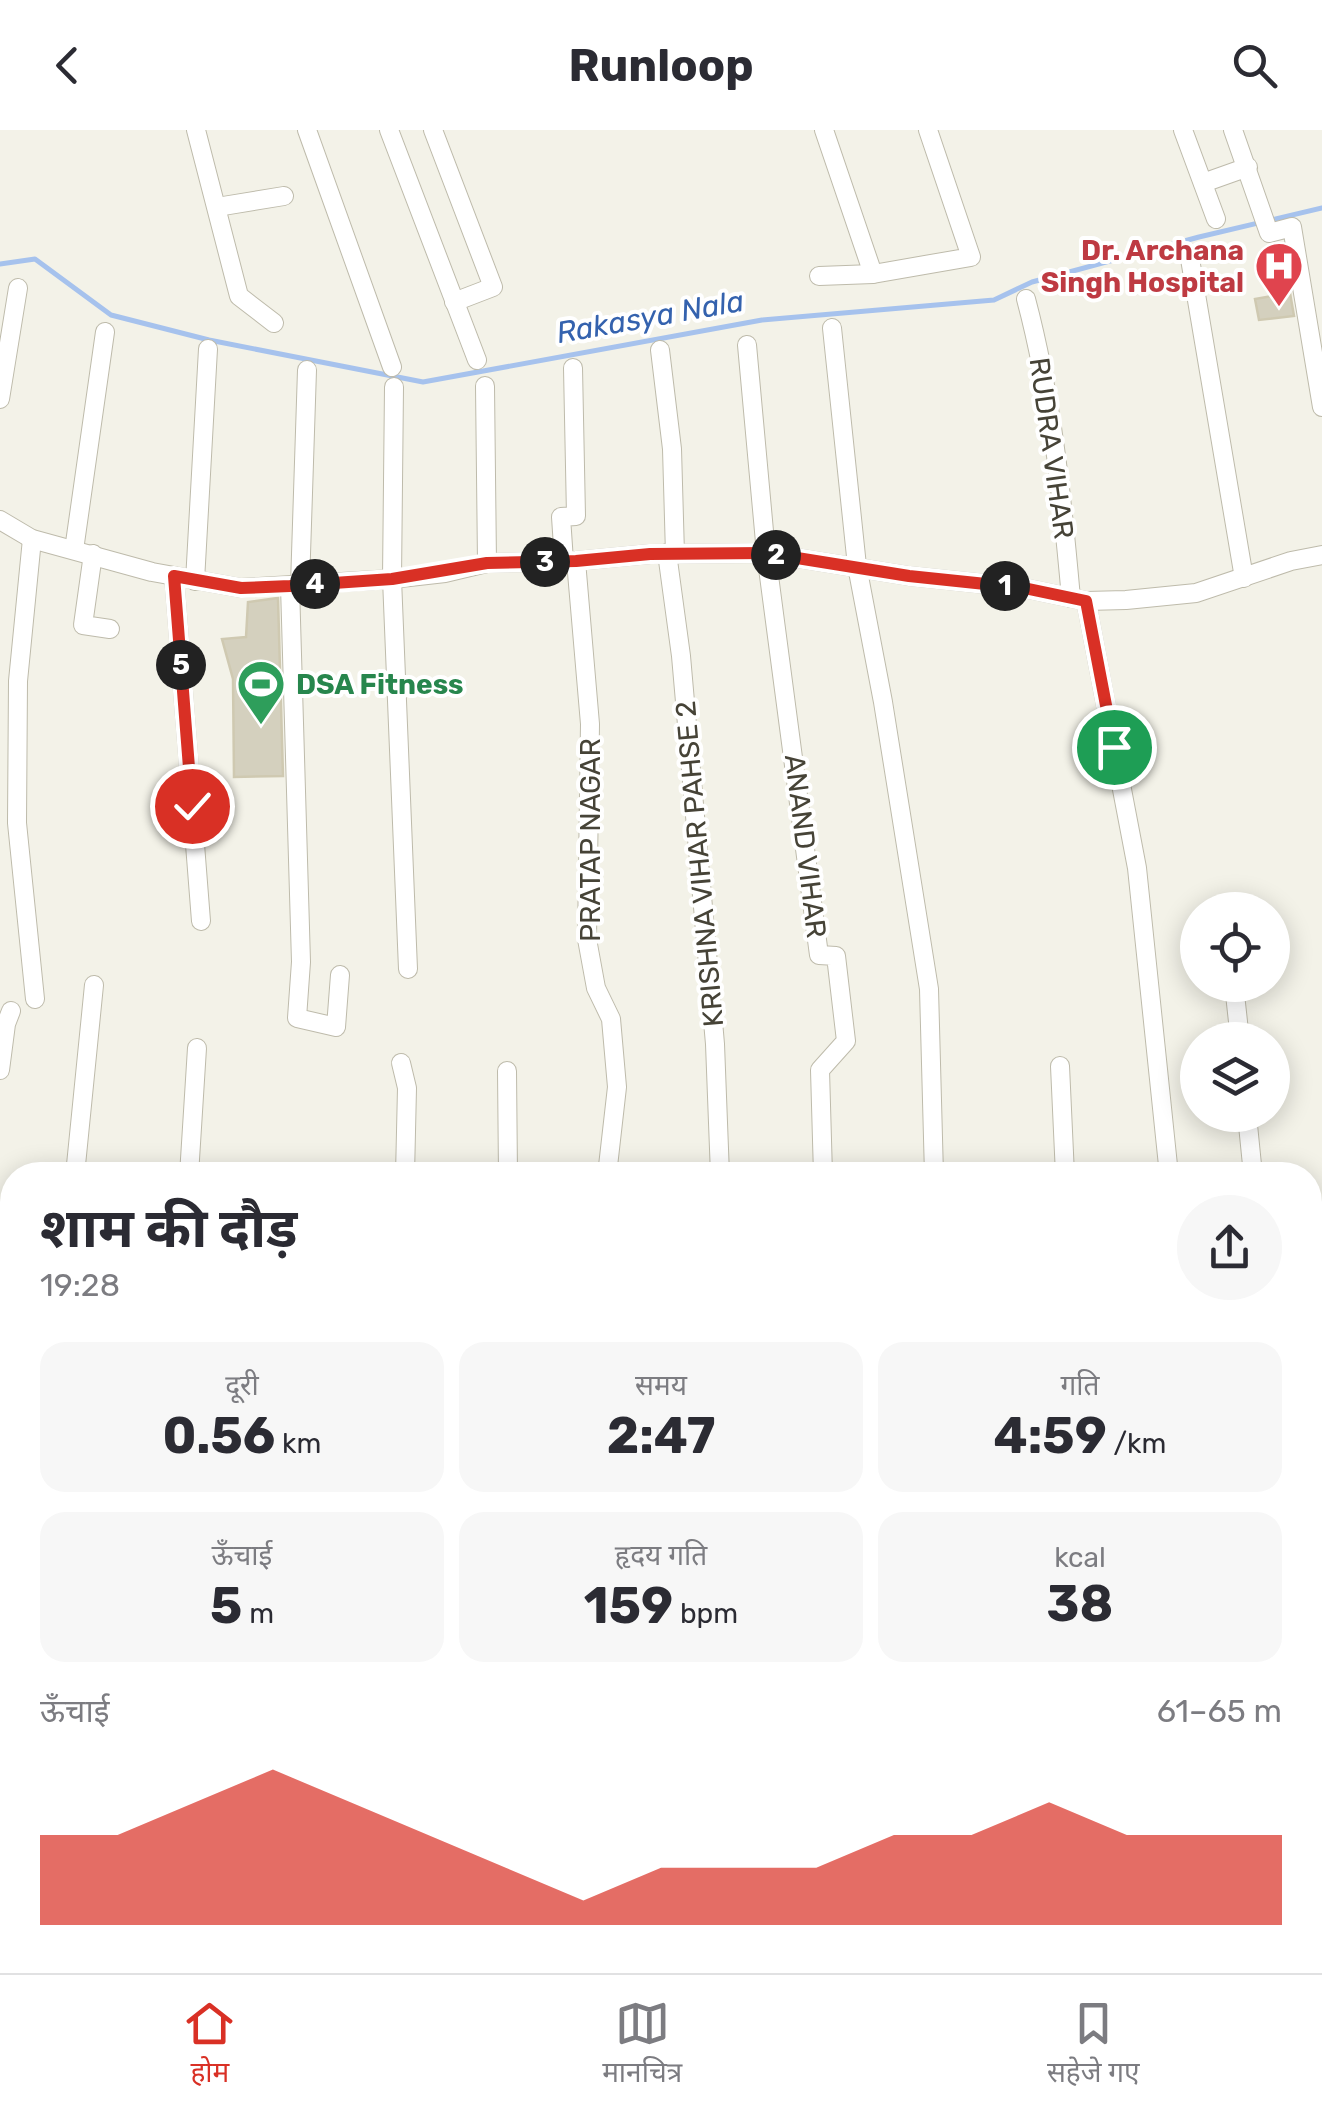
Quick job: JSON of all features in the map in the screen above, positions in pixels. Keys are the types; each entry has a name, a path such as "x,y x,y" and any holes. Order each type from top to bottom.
{"street":[{"path":"196,130 239,296 274,322"},
{"path":"307,130 392,366"},
{"path":"389,130 477,360"},
{"path":"433,130 493,287 454,302"},
{"path":"824,130 873,274"},
{"path":"819,276 873,274 971,257 928,130"},
{"path":"1183,130 1216,218"},
{"path":"1233,130 1269,233 1292,226 1322,407"},
{"path":"1203,184 1248,167"},
{"path":"218,208 284,196"},
{"path":"1189,254 1244,578"},
{"path":"0,399 18,288"},
{"name":"RUDRA VIHAR","path":"1026,299 1040,350 1078,600 1137,868 1168,1162"},
{"path":"832,328 856,566 883,702 929,989 934,1162"},
{"path":"74,550 106,332"},
{"path":"747,345 766,553"},
{"path":"195,580 208,349"},
{"name":"KRISHNA VIHAR PAHSE 2","path":"660,350 672,449 671,554 716,1044 720,1162"},
{"name":"PRATAP NAGAR","path":"572,368 576,516 561,517 590,724 587,939 596,988 611,1020 617,1087 608,1162"},
{"path":"307,370 295,586 302,962 297,1018 336,1026 340,974"},
{"path":"485,386 487,563"},
{"path":"394,387 392,579 408,969"},
{"path":"0,520 32,540 174,576 241,588 392,579 487,563 766,553 909,576 1024,588 1078,600 1196,594 1291,561 1322,555"},
{"path":"32,540 18,681 17,824 35,999"},
{"name":"ANAND VIHAR","path":"766,553 820,955 836,956 846,1041 820,1070 822,1162"},
{"path":"93,554 83,625 110,629"},
{"path":"174,576 201,921"},
{"path":"76,1162 94,985"},
{"path":"0,1070 11,1010"},
{"path":"190,1162 197,1048"},
{"path":"401,1062 406,1088 405,1162"},
{"path":"1060,1066 1064,1162"},
{"path":"507,1071 508,1162"},
{"path":"1249,1132 1252,1162"}],"building":[{"path":"1290,293 1294,316 1259,320 1255,299"},
{"name":"DSA Fitness","path":"278,598 283,776 234,777 233,679 222,639 246,637 248,602"}],"waterway":[{"name":"Rakasya Nala","path":"0,264 35,259 111,315 209,340 423,382 762,320 994,300 1032,282 1322,208"}],"place":[{"name":"Dr. Archana Singh Hospital","path":"1279,308"},
{"name":"DSA Fitness","path":"261,726"}],"route":[{"path":"192,806 174,576 241,588 392,579 487,563 650,554 766,553 909,576 1024,588 1086,601 1114,747"}]}
